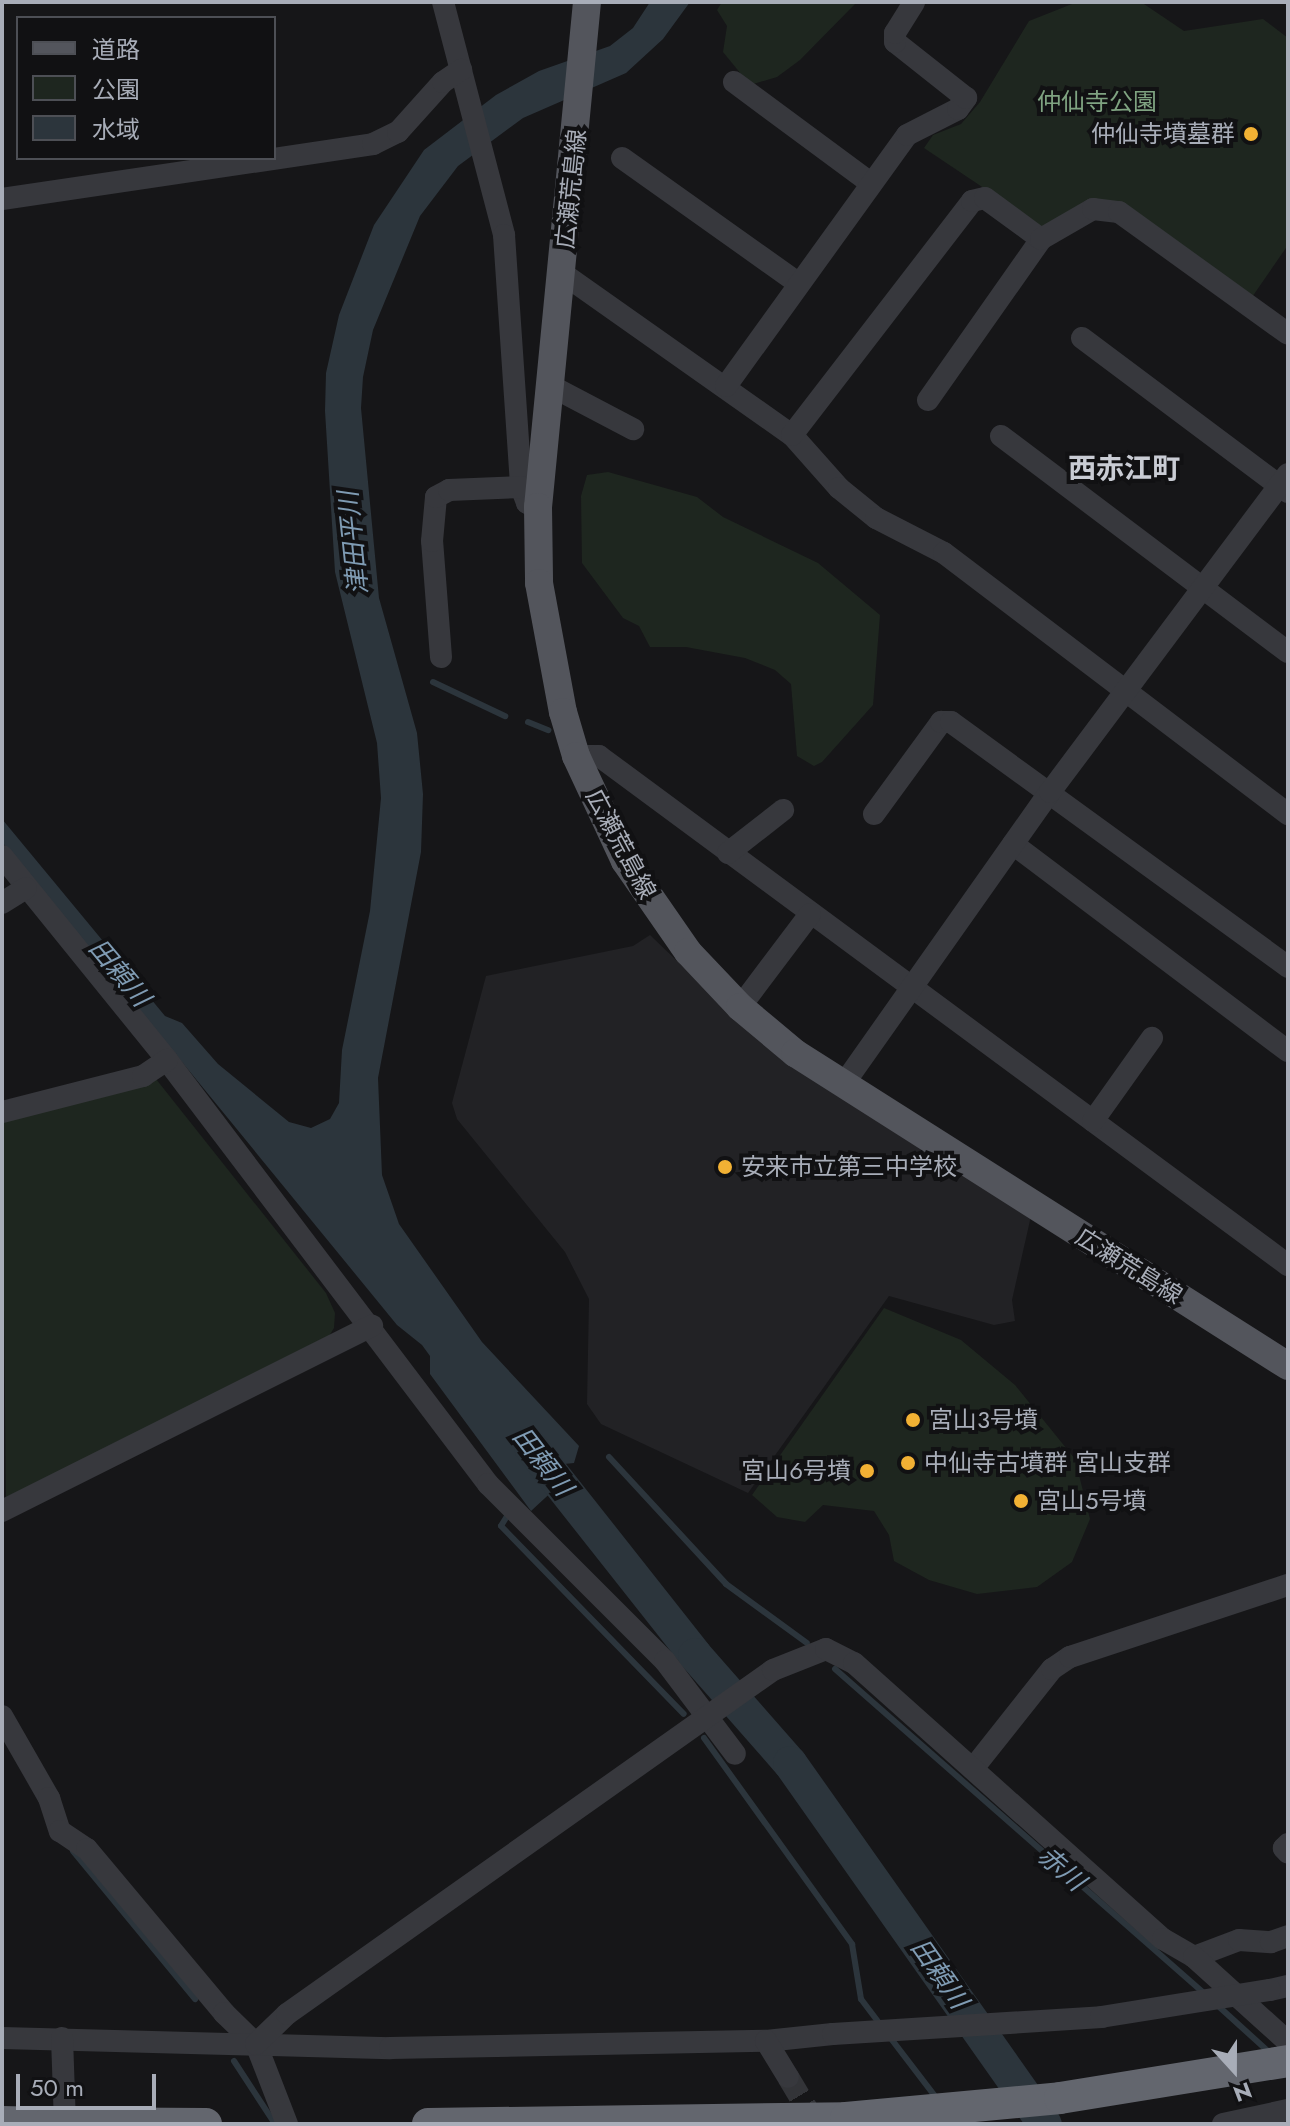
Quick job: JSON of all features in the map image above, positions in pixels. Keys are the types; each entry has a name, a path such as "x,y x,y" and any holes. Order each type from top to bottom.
{"highway":[{"path":"428,2124 846,2118 1060,2098 1288,2061"},
{"path":"896,2124 1061,2109 1288,2072"},
{"path":"2,2122 206,2124"}],"main road":[{"name":"広瀬荒島線","path":"587,2 580,105 551,386 530,497 542,622 576,756 625,861 688,952 740,1007 843,1085 1288,1366"}],"street":[{"path":"441,657 432,541 436,497 449,490 530,497 506,250 443,2"},
{"path":"726,386 869,182 907,135 958,109 966,98 895,42 914,2"},
{"path":"276,157 383,141 461,70"},
{"path":"734,82 869,182"},
{"path":"622,158 799,284"},
{"path":"2,199 258,160"},
{"path":"792,435 972,201 985,198 1041,239"},
{"path":"928,400 1041,239 1093,209 1119,212 1288,334"},
{"path":"562,273 792,435 839,488 876,518 944,553 1288,814"},
{"path":"843,1085 1124,691 1285,484 1082,338"},
{"path":"551,386 633,429"},
{"path":"1001,436 1288,652"},
{"path":"874,814 941,722 951,722 1288,967"},
{"path":"576,756 599,756 810,914 913,984 1288,1265"},
{"path":"728,853 783,810"},
{"path":"1013,844 1288,1051"},
{"path":"2,856 167,1060 372,1326 488,1484 665,1661 710,1716 735,1754"},
{"path":"2,903 26,888"},
{"path":"740,1007 810,914"},
{"path":"1093,1121 1152,1038"},
{"path":"2,1112 143,1076 167,1060"},
{"path":"2,1511 372,1326"},
{"path":"975,1766 1052,1669 1070,1657 1288,1585"},
{"path":"256,2044 287,2014 773,1670 816,1650 837,1651 975,1766 1163,1939 1194,1957 1288,2042"},
{"path":"2,1716 49,1798 60,1831 87,1849 224,2013 256,2044 287,2124"},
{"path":"1288,1844 1284,1848 1288,1853"},
{"path":"1194,1957 1239,1940 1271,1942 1288,1936"},
{"path":"2,2038 390,2048 766,2041 1088,2018 1279,1988"},
{"path":"57,2123 62,2038"},
{"path":"766,2041 788,2077"},
{"path":"1223,2124 1288,2110"}],"shaded area":[{"name":"安来市立第三中学校","path":"650,935 753,1034 1031,1216 1012,1300 1015,1321 994,1325 889,1296 748,1493 601,1424 587,1404 589,1299 565,1252 457,1119 452,1103 486,976 633,946"}],"green space":[{"path":"722,2 857,2 800,60 777,77 750,85 723,52 727,26 717,10"},
{"name":"仲仙寺公園","path":"1077,2 1141,2 1184,31 1263,19 1288,38 1288,245 1250,300 1122,207 1042,227 924,148 933,135 961,124 980,102 1029,21"},
{"path":"608,472 697,497 723,517 818,563 880,615 873,705 822,762 814,766 797,756 791,684 775,670 745,658 686,647 650,647 639,626 623,618 582,563 581,496 587,475"},
{"path":"156,1079 326,1293 335,1313 334,1328 326,1341 6,1500 2,1117"},
{"path":"884,1308 961,1340 1015,1385 1075,1459 1090,1519 1072,1562 1037,1587 977,1594 929,1580 894,1561 889,1535 874,1511 823,1505 805,1522 777,1517 752,1495"}],"water":[{"name":"津田平川","path":"650,2 690,2 663,39 626,73 523,118 458,166 420,216 373,330 363,377 361,408 379,598 417,733 423,794 421,852 378,1078 382,1175 399,1224 482,1342 579,1446 574,1463 564,1464 571,1474 531,1511 430,1374 430,1356 422,1345 397,1325 2,842 2,819 165,1016 182,1023 218,1064 289,1122 311,1128 330,1119 339,1103 342,1050 370,911 381,798 377,743 335,572 325,411 326,373 339,315 374,225 424,150 496,95 539,71 610,46 633,28"}],"waterway":[{"path":"433,682 505,716"},
{"path":"528,722 548,730"},
{"name":"田頼川","path":"531,1447 695,1655 790,1763 1045,2124"},
{"name":"赤川","path":"609,1457 726,1584 807,1643"},
{"path":"509,1513 501,1526 684,1714"},
{"name":"赤川","path":"835,1669 1205,1994"},
{"path":"704,1738 852,1944 861,1999 880,2024"},
{"path":"73,1851 195,1999"},
{"name":"赤川","path":"1216,2004 1270,2053"},
{"path":"889,2036 938,2100"},
{"path":"234,2061 275,2124"}],"tunnel":[{"path":"788,2077 816,2124"}],"place":[{"name":"仲仙寺墳墓群","path":"1251,134"},
{"name":"安来市立第三中学校","path":"725,1167"},
{"name":"宮山3号墳","path":"913,1420"},
{"name":"中仙寺古墳群 宮山支群","path":"908,1463"},
{"name":"宮山6号墳","path":"867,1471"},
{"name":"宮山5号墳","path":"1021,1501"}],"district":[{"name":"西赤江町","path":"1124,469"}]}
